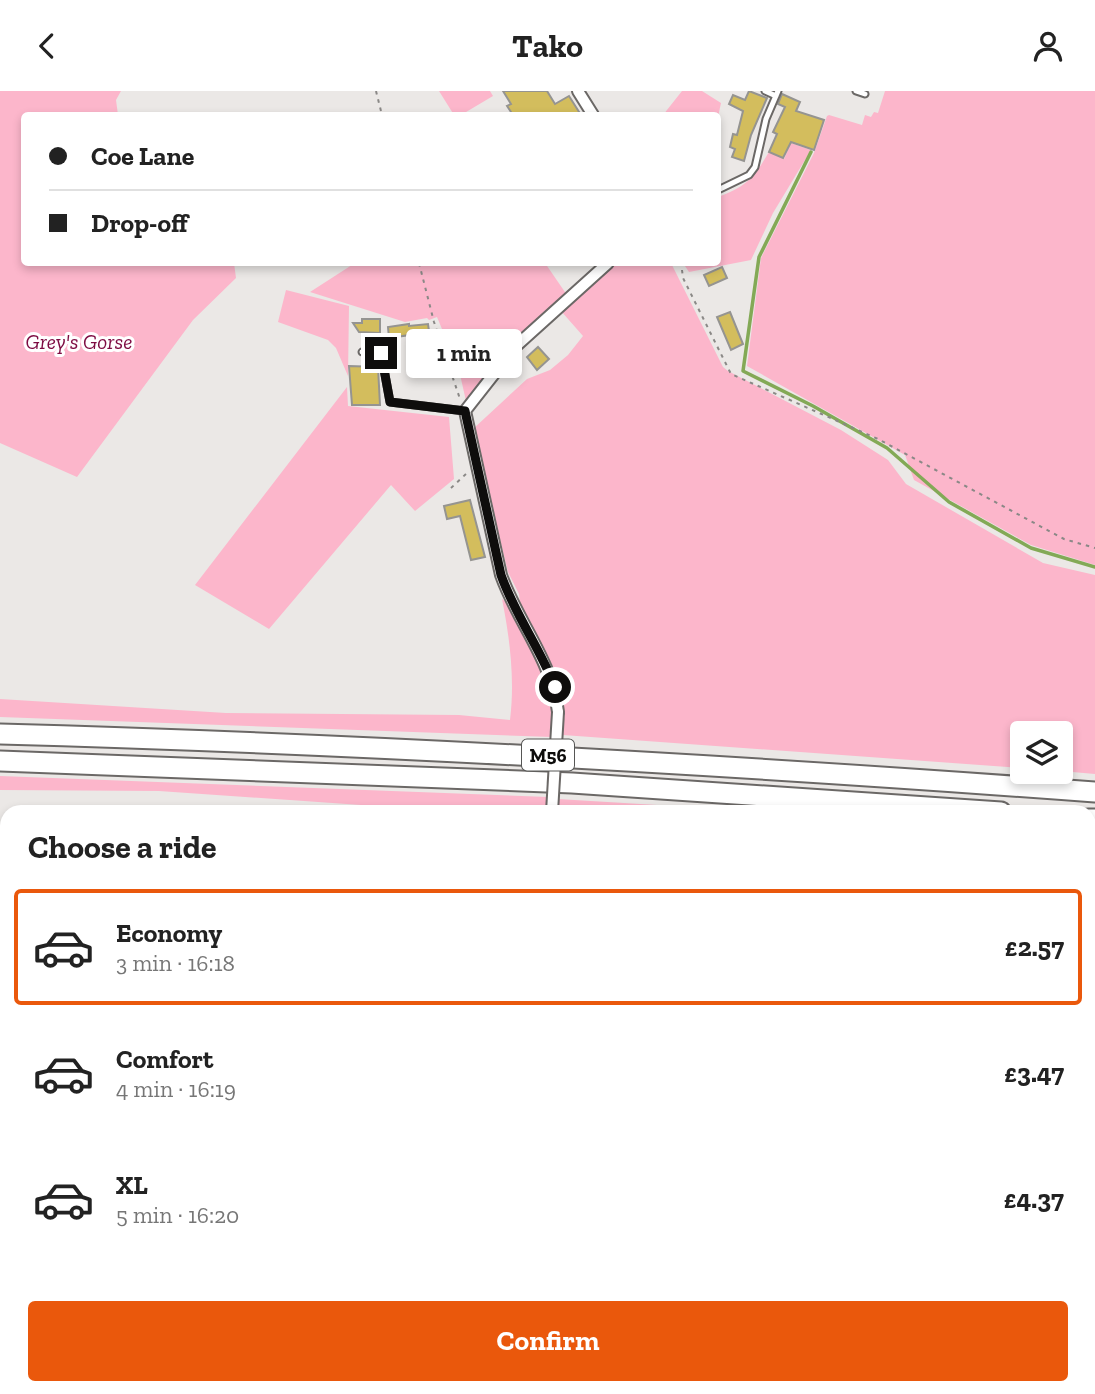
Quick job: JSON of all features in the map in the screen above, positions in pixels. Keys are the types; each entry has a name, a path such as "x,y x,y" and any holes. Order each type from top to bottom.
{"highway":[{"name":"M56","path":"0,734 560,756 1095,792"},
{"name":"M56","path":"0,761 532,781 895,805"}],"street":[{"path":"578,91 591,112"},
{"path":"552,805 558,712 555,687 546,662 507,592 501,575 472,453 465,411 516,346 605,266"}],"lane":[{"path":"721,189 749,175 755,167 766,119 777,93 765,91"},
{"path":"856,91 865,95"},
{"path":"362,352 381,353 390,402 465,411"}],"path":[{"path":"376,91 381,112"},
{"path":"420,266 434,322 465,411"},
{"path":"682,270 683,278 731,374 878,439 1065,539 1095,548"},
{"path":"451,488 468,472 472,453"}],"green space":[{"name":"Grey's Gorse","path":"0,91 121,91 116,100 118,112 21,112 21,266 234,266 236,278 193,320 77,477 0,443"},
{"path":"439,91 490,91 493,96 466,112 452,112"},
{"path":"682,91 702,91 721,103 719,112 665,112"},
{"path":"885,91 1095,91 1095,565 1031,545 914,480 905,455 747,366 761,258 814,153 827,116 862,125 865,115 871,117 874,112 878,113"},
{"path":"791,143 811,150 773,213 751,260 721,266 721,196 748,181 769,152 784,159"},
{"path":"350,266 547,266 567,295 497,361 466,401 459,370 437,317 405,322 310,292"},
{"path":"613,266 672,266 723,367 728,371 841,430 888,460 906,484 1043,563 1095,575 1095,774 1073,772 1073,721 1010,721 1010,767 563,735 560,694 552,667 521,610 519,594 508,572 473,429 527,379 550,370 568,355 583,336 561,311"},
{"path":"685,266 720,266 689,272"},
{"path":"286,290 349,306 348,376 336,348 328,340 278,322"},
{"path":"347,387 348,406 449,417 454,479 415,511 391,485 269,629 195,585"},
{"path":"502,599 508,603 536,651 548,682 553,717 552,737 0,717 0,699 226,713 459,715 510,720 511,659"},
{"path":"0,776 548,797 548,805 360,805 159,791 0,790"},
{"path":"558,799 656,805 558,805"}],"building":[{"path":"503,91 547,91 555,104 569,96 579,112 511,112 507,106 511,104"},
{"path":"749,91 767,98 751,135 744,161 732,157 735,149 730,147 733,134 737,135 743,111 729,104 733,95 745,100"},
{"path":"782,94 800,102 796,111 824,120 814,150 791,142 783,158 769,152 777,134 773,132 785,107 778,104"},
{"path":"722,267 727,278 709,286 704,275"},
{"path":"730,312 743,344 731,350 717,317"},
{"path":"362,319 380,319 380,333 359,332 353,323 362,323"},
{"path":"428,324 433,358 414,360 410,335 389,338 388,327"},
{"path":"538,347 549,359 537,370 527,357"},
{"path":"349,366 378,367 380,405 352,405"},
{"path":"470,500 485,557 471,560 460,516 447,519 444,506"}],"waterway":[{"path":"811,152 759,257 743,371 813,406 887,448 949,502 1031,548 1095,567"}],"route":[{"path":"381,353 390,402 465,411 466,426 501,575 527,631 546,662 555,687"}]}
